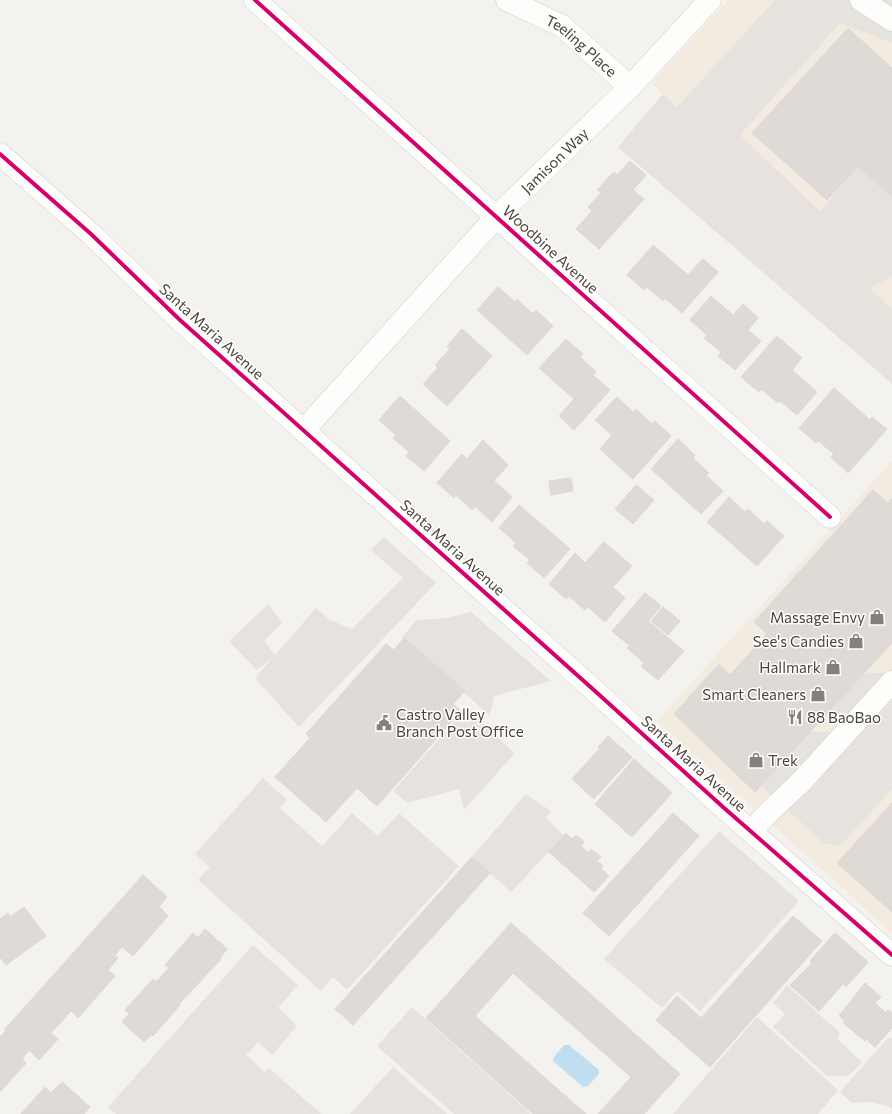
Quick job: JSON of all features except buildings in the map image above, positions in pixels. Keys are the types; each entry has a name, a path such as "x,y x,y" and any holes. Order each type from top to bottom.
{"street":[{"name":"Woodbine Avenue","path":"255,0 497,216 830,518"},
{"name":"Jamison Way","path":"304,430 497,216 630,87 710,0"},
{"path":"861,0 892,20"},
{"name":"Teeling Place","path":"515,1 562,26 630,87"},
{"name":"Santa Maria Avenue","path":"0,154 91,234 180,320 751,831 892,955"},
{"path":"751,831 799,784 892,682"}],"shaded area":[{"path":"728,0 892,0 892,309 651,83"},
{"path":"775,0 892,0 892,43 840,23 740,135 820,211 858,166 892,197 892,276 870,288 892,309 892,384 618,147 663,94 677,107"},
{"path":"892,461 892,933 657,721"},
{"path":"384,537 436,583 299,727 255,678 272,658 257,670 229,641 268,604 282,623 264,641 275,655 316,608 330,620 352,629 403,578 371,550"},
{"path":"471,612 551,681 494,696 490,716 402,637 417,620 447,618"},
{"path":"892,668 892,789 841,845 825,844 761,786 811,732 834,732 852,712 828,713 865,673 888,673"},
{"path":"466,709 515,753 464,810 459,789 407,803 393,791"},
{"path":"263,778 287,800 280,808 322,846 352,813 378,836 399,813 459,866 347,990 333,977 321,991 198,880 210,867 195,854"},
{"path":"526,794 551,811 546,818 564,836 511,892 472,857"},
{"path":"719,831 799,901 700,1011 677,991 662,1008 604,959"},
{"path":"253,945 298,985 278,1008 297,1026 272,1055 258,1042 246,1055 265,1072 269,1068 321,1114 116,1114 108,1107"},
{"path":"787,985 840,1033 837,1039 862,1062 848,1076 827,1076 773,1027 785,1014 773,1003"},
{"path":"412,1007 531,1114 454,1114 377,1046"},
{"path":"757,1017 838,1090 818,1114 673,1114"},
{"path":"888,1038 892,1038 892,1109 888,1106 869,1102 852,1103 840,1092"},
{"path":"393,1067 447,1114 350,1114"}],"water":[{"path":"564,1045 569,1045 599,1070 599,1074 588,1086 583,1087 553,1061 554,1057"}],"cycle path":[{"path":"255,0 830,517"},
{"path":"0,154 91,234 180,320 723,807 892,955"}],"place":[{"name":"Massage Envy","path":"877,617"},
{"name":"See's Candies","path":"856,641"},
{"name":"Hallmark","path":"833,667"},
{"name":"Smart Cleaners","path":"818,694"},
{"name":"88 BaoBao","path":"795,717"},
{"name":"Castro Valley Branch Post Office","path":"384,723"},
{"name":"Trek","path":"756,760"}]}
